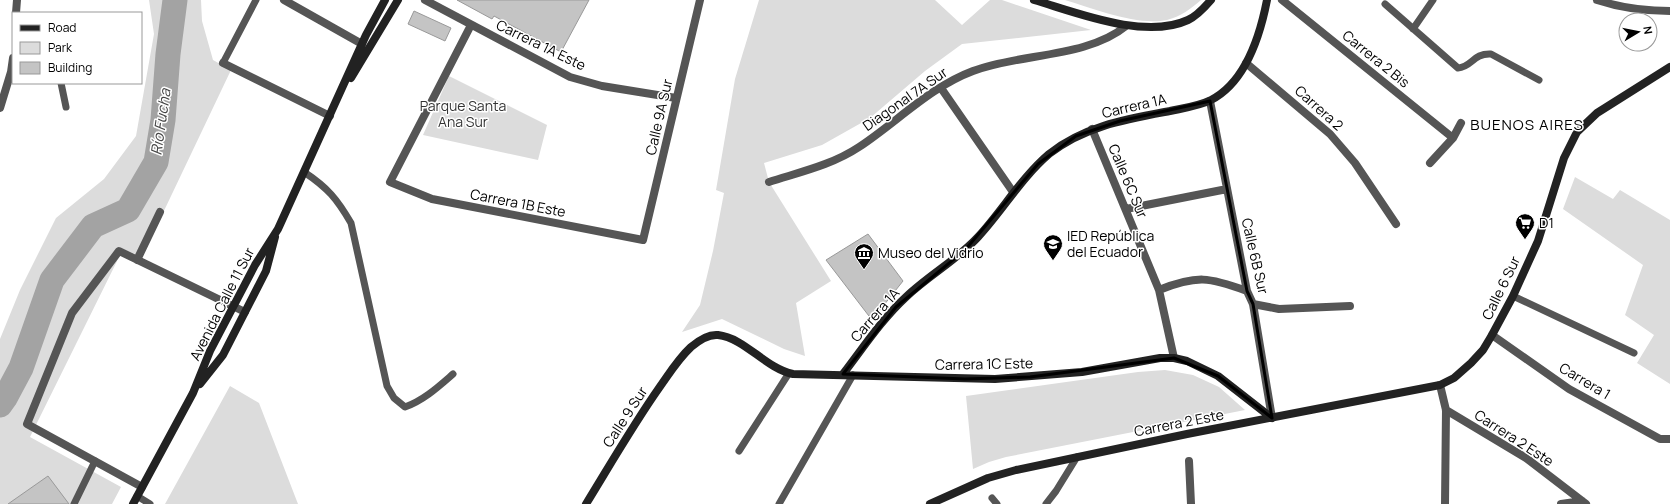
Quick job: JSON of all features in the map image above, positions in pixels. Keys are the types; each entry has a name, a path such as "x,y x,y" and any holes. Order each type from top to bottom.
{"street":[{"path":"16,12 17,0"},
{"path":"284,0 362,44"},
{"name":"Avenida Calle 11 Sur","path":"193,393 223,355 266,271 278,229 362,44 385,0"},
{"name":"Avenida Calle 11 Sur","path":"336,103 398,0"},
{"name":"Carrera 1A Este","path":"425,0 570,77 602,86 676,98"},
{"name":"Calle 9A Sur","path":"643,240 700,0"},
{"path":"1034,0 1126,26 1149,28 1176,25 1190,20 1211,0"},
{"path":"1210,101 1228,87 1246,63 1259,33 1267,0"},
{"name":"Carrera 2 Bis","path":"1282,0 1453,138"},
{"path":"1597,0 1640,10 1670,11"},
{"name":"Carrera 1B Este","path":"471,25 390,182 432,199 643,240"},
{"name":"Diagonal 7A Sur","path":"769,182 816,168 845,155 871,138 919,102 958,77 987,66 1074,48 1100,41 1118,33 1126,26"},
{"path":"223,63 330,116"},
{"name":"Carrera 2","path":"1246,63 1330,134 1355,163 1396,224"},
{"path":"0,108 12,65"},
{"name":"Calle 6 Sur","path":"1440,385 1454,378 1471,363 1483,350 1492,335 1513,296 1538,241 1564,158 1577,132 1597,113 1670,67"},
{"path":"941,88 1013,192"},
{"name":"Carrera 1A","path":"843,374 896,307 907,296 965,250 992,222 1013,192 1049,154 1076,136 1092,129 1120,121 1210,101"},
{"name":"Calle 6B Sur","path":"1210,101 1247,291 1252,304 1272,418"},
{"path":"1430,163 1453,138 1461,123"},
{"name":"Calle 6C Sur","path":"1092,129 1159,290 1174,358"},
{"path":"1126,209 1227,189"},
{"path":"137,260 160,212"},
{"name":"Avenida Calle 11 Sur","path":"133,504 193,393 210,351 254,265 278,229"},
{"path":"142,487 28,424 72,313 119,251 245,312"},
{"path":"1159,290 1185,280 1204,278 1223,282 1247,291"},
{"path":"1252,304 1279,309 1350,306"},
{"name":"Carrera 1C Este","path":"691,347 706,337 714,335 729,338 777,369 789,373 965,379 1030,377 1082,372 1160,358 1174,358 1187,361 1218,376 1272,418"},
{"name":"Carrera 1","path":"1492,335 1569,389 1660,439 1670,439"},
{"name":"Calle 9 Sur","path":"586,504 638,418 672,369 691,347"},
{"path":"1440,385 1446,410 1445,504"},
{"name":"Carrera 2 Este","path":"930,504 964,488 1002,473 1440,385"},
{"name":"Carrera 2 Este","path":"1446,410 1526,458 1584,502"},
{"path":"1189,461 1191,504"},
{"path":"1561,504 1584,502"}],"lane":[{"path":"223,63 256,0"},
{"path":"1413,29 1433,0"},
{"path":"1384,4 1458,68 1463,68 1476,56 1483,53 1491,54 1539,80"},
{"path":"61,84 66,108"},
{"path":"304,172 321,183 329,191 339,202 351,223 388,386 394,398 405,406 416,403 453,374"},
{"path":"1513,296 1634,353"},
{"path":"740,451 789,373"},
{"path":"779,504 853,375"},
{"path":"1046,504 1077,457"},
{"path":"74,504 95,461"},
{"path":"137,496 150,504"}],"highlighted area":[{"path":"1210,101 1247,291 1253,304 1272,418 1218,376 1174,358 1030,377 965,379 843,374 896,307 965,250 1038,164 1076,136 1120,121"}],"green space":[{"path":"149,0 201,0 202,21 213,60 231,70 142,257 123,249 30,437 121,487 112,504 0,504 0,339 20,290 56,218 104,179 136,136 154,34"},
{"path":"759,0 935,0 962,25 990,0 1002,0 1091,30 962,44 925,71 870,118 822,145 764,163 769,182 831,281 796,303 805,356 784,349 722,319 682,332 700,305 713,251 724,193 716,190 735,79"},
{"path":"1065,0 1201,0 1177,17 1167,20 1142,21 1116,16"},
{"name":"Parque Santa Ana Sur","path":"449,76 547,125 538,160 423,135"},
{"path":"1575,177 1613,199 1620,190 1670,220 1670,384 1637,363 1654,335 1625,315 1643,265 1563,209"},
{"path":"1165,370 1193,375 1219,387 1245,410 1006,457 973,469 966,396 1138,372"},
{"path":"230,386 259,403 298,504 165,504"}],"building":[{"path":"457,0 589,0 561,52 494,16 492,19"},
{"path":"414,11 451,28 445,41 408,24"},
{"name":"Museo del Vidrio","path":"868,234 903,281 872,320 826,260"},
{"path":"48,476 69,504 8,504"}],"waterway":[{"name":"Río Fucha","path":"0,405 21,368 52,280 93,226 128,210 156,162 163,120 168,54 175,0"}],"place":[{"name":"D1","path":"1525,240"},
{"name":"IED República del Ecuador","path":"1053,261"},
{"name":"Museo del Vidrio","path":"864,270"}],"district":[{"name":"BUENOS AIRES","path":"1527,125"}]}
